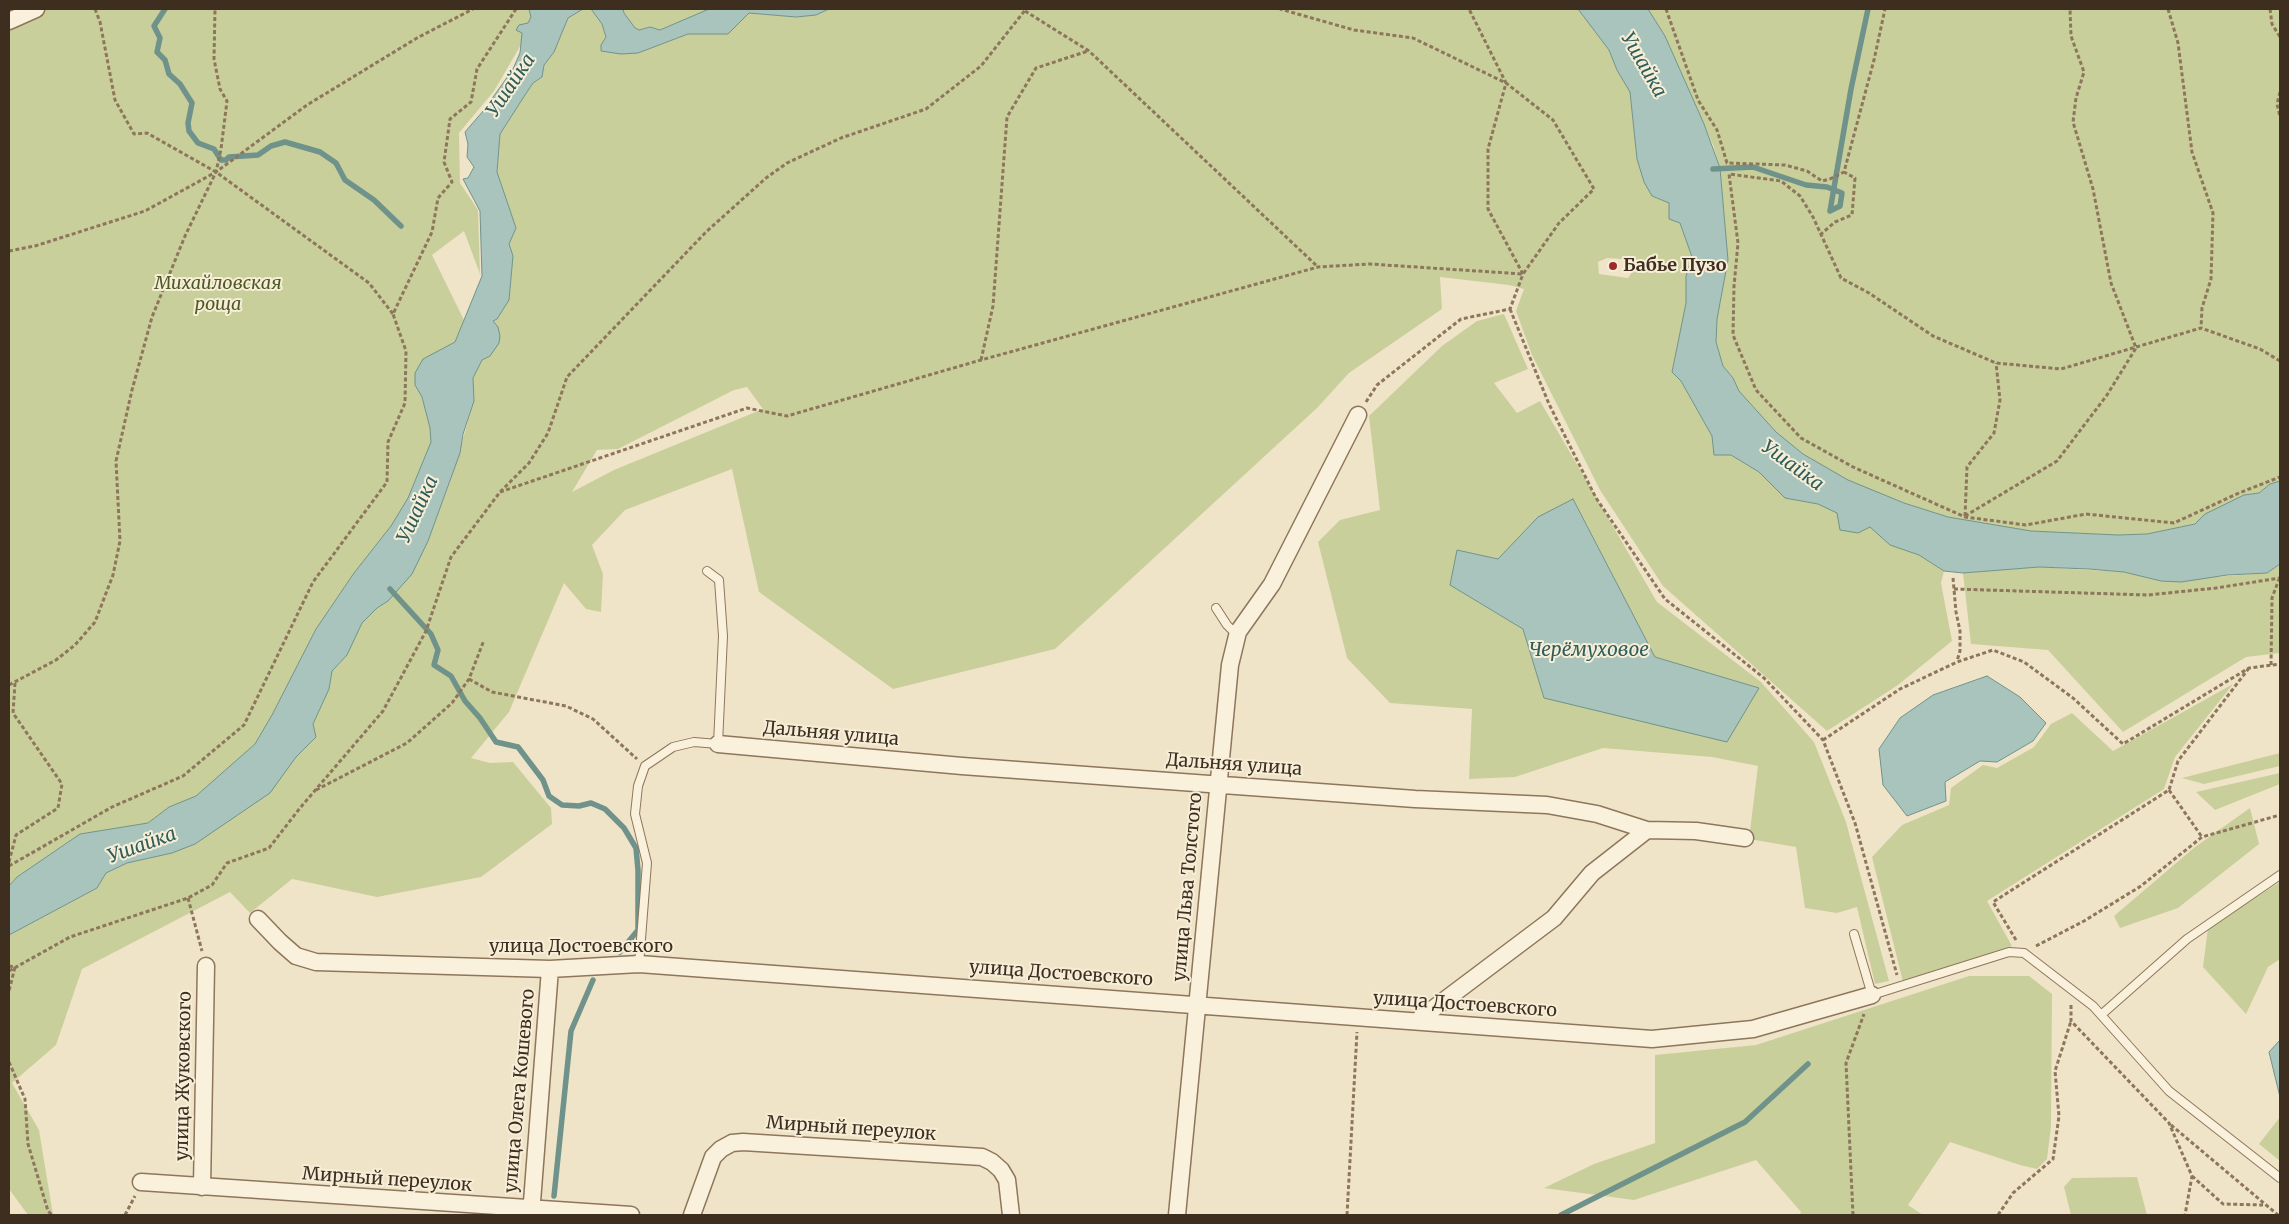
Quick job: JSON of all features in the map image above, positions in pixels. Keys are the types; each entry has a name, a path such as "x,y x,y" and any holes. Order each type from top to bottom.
{"street":[{"path":"9,21 36,9"},
{"name":"улица Льва Толстого","path":"1177,1215 1217,783 1230,665 1238,632 1272,584 1358,415"},
{"name":"Дальняя улица","path":"718,744 952,765 1415,799 1547,805 1597,814 1647,830 1696,831 1745,838"},
{"path":"1417,1021 1554,918 1592,873 1647,830"},
{"name":"улица Достоевского","path":"258,919 296,956 316,962 550,970 639,964 1652,1039 1753,1029 1872,995"},
{"name":"улица Жуковского","path":"202,1187 206,966"},
{"name":"улица Олега Кошевого","path":"531,1212 550,970"},
{"name":"Мирный переулок","path":"692,1215 713,1157 726,1146 743,1142 982,1157 992,1162 1001,1170 1007,1180 1011,1215"},
{"name":"Мирный переулок","path":"141,1182 531,1212 631,1215"}],"lane":[{"path":"639,964 647,863 635,814 638,786 645,766 672,747 694,742 718,744 723,636 719,580 707,571"},
{"path":"1216,608 1227,625 1238,632"},
{"path":"2101,1015 2187,939 2280,874"},
{"path":"1854,934 1872,995 2009,952 2024,953 2093,1006 2169,1091 2280,1178"}],"path":[{"path":"9,864 112,807 182,776 244,726 312,582 387,482 388,442 405,403 406,351 393,314 369,283 216,172 147,133 134,134 115,100 100,22 95,9"},
{"path":"9,685 56,660 75,645 95,622 113,575 120,541 116,462 132,390 152,317 185,236 216,172 221,149 227,101 220,89 214,60 215,9"},
{"path":"9,251 35,246 145,211 216,172 308,105 417,38 472,9"},
{"path":"393,314 432,232 438,198 452,182 444,162 450,119 470,102 477,69 516,9"},
{"path":"1280,9 1354,30 1413,38 1506,82 1553,120 1594,189 1559,223 1523,274 1510,309 1549,404 1596,498 1665,599 1764,678 1823,740 1855,823 1900,986"},
{"path":"1469,9 1506,82 1488,149 1488,209 1523,274"},
{"path":"1666,9 1698,100 1717,130 1727,163 1784,165 1807,172 1822,181 1844,172"},
{"path":"1844,172 1874,60 1885,9"},
{"path":"2070,9 2071,36 2084,72 2076,98 2073,122 2093,189 2111,283 2136,348"},
{"path":"2168,9 2178,43 2192,152 2213,213 2211,280 2202,308 2201,328"},
{"path":"2270,9 2272,24 2280,38"},
{"path":"9,971 70,937 188,898 212,885 227,863 269,848 314,791 383,711 426,631 451,557 500,492 529,463 548,433 567,377 706,232 766,178 788,163 841,138 926,109 981,66 1025,10 1089,51 1318,267"},
{"path":"981,360 993,306 1007,117 1036,68 1089,51"},
{"path":"2280,92 2277,104 2280,117"},
{"path":"1820,235 1835,222 1852,215 1855,178 1844,172"},
{"path":"2280,361 2260,349 2201,328 2061,369 1996,363 1933,336 1869,293 1841,278 1800,196 1781,181 1730,174 1738,242 1734,286 1733,335 1756,390 1801,438 1852,467 1965,517 2026,524 2086,514 2174,523 2239,493 2280,477"},
{"path":"500,492 747,408 787,416 981,360 1318,267 1370,264 1523,274"},
{"path":"1358,415 1377,385 1461,319 1510,309"},
{"path":"1965,517 2057,461 2108,395 2136,348"},
{"path":"1965,517 1967,468 1994,433 2000,400 1996,363"},
{"path":"1953,578 1960,631 1960,652 1957,662"},
{"path":"1954,588 2148,595 2279,578 2272,598 2271,665"},
{"path":"314,791 407,743 452,703 469,679 484,640"},
{"path":"1823,740 1900,689 1957,662 1993,650 2024,662 2073,698 2123,744 2249,668 2280,664"},
{"path":"2249,668 2178,761 2169,790 1993,902 2024,953 2141,886 2202,837 2280,815"},
{"path":"469,679 492,692 566,706 594,719 645,766"},
{"path":"9,864 16,835 58,808 62,784 13,714 15,682"},
{"path":"2169,790 2202,837"},
{"path":"188,898 206,966"},
{"path":"9,966 15,967"},
{"path":"9,991 15,967"},
{"path":"1998,1215 2013,1193 2053,1159 2059,1116 2055,1071 2071,1021 2072,990"},
{"path":"1853,1215 1846,1063 1872,995"},
{"path":"1346,1215 1358,1017"},
{"path":"2071,1021 2169,1122 2278,1215"},
{"path":"9,1062 25,1099 28,1144 48,1211 52,1215"},
{"path":"2169,1122 2192,1176 2223,1204 2264,1205"},
{"path":"2184,1215 2192,1176"},
{"path":"125,1215 141,1182"}],"green space":[{"name":"Михайловская роща","path":"9,9 533,9 536,19 494,91 459,133 460,183 478,210 480,274 464,231 432,255 464,320 455,342 442,349 415,385 422,397 430,428 431,442 408,498 391,526 354,573 316,629 255,744 235,763 196,796 169,807 148,823 80,834 17,877 9,886"},
{"path":"583,9 591,9 602,24 606,37 601,45 638,53 688,34 728,34 749,13 796,17 816,15 829,9 1578,9 1609,50 1617,70 1630,92 1637,159 1652,196 1669,203 1680,223 1692,257 1686,275 1686,303 1672,371 1681,381 1712,436 1714,455 1731,455 1759,472 1785,498 1818,504 1870,526 1891,545 1919,555 1944,571 1941,583 1952,641 1898,685 1827,731 1663,586 1600,490 1532,355 1516,311 1524,289 1509,285 1440,277 1442,309 1349,373 1317,408 1055,649 893,689 759,592 732,469 625,510 592,545 603,574 601,612 586,609 564,583 509,712 471,758 490,763 513,762 551,808 552,824 481,877 377,897 292,879 250,913 230,892 82,969 56,1045 12,1083 39,1130 53,1215 28,1215 9,1189 9,935 97,888 106,873 127,863 172,853 296,757 316,737 313,724 329,689 332,671 347,655 362,623 377,608 388,601 428,541 451,479 474,401 473,378 482,360 490,356 493,321 509,300 513,256 509,244 516,228 497,172 500,134 533,83 542,77 544,65 554,52 568,18","holes":["1607,258 1623,259 1632,272 1628,278 1599,274 1598,262","747,387 763,409 614,470 572,492 597,450 618,449 734,390"]},
{"path":"623,9 709,9 660,30 650,27 639,30 635,28"},
{"path":"1648,9 2280,9 2280,481 2270,484 2259,493 2244,495 2206,514 2195,524 2147,534 2118,535 2031,531 1948,517 1904,503 1847,480 1803,454 1776,432 1739,391 1733,378 1723,366 1716,342 1717,319 1728,260 1720,168 1713,145 1665,36"},
{"path":"1504,314 1528,369 1494,383 1517,413 1540,401 1657,602 1761,682 1814,742 1846,822 1889,981 1875,984 1857,907 1837,913 1805,908 1796,847 1749,839 1758,766 1712,757 1603,748 1515,777 1469,779 1472,709 1390,703 1347,658 1318,542 1340,520 1380,510 1369,416 1442,346 1477,321","holes":["1573,499 1655,657 1759,688 1544,698 1523,629 1450,585 1457,550 1498,559"]},
{"path":"2280,564 2280,653 2246,657 2123,732 2048,650 1971,644 1963,573 2039,567 2124,572 2161,581 2267,573"},
{"path":"2233,684 2175,757 2164,789 1987,901 2012,946 1903,982 1872,857 1902,825 1949,805 1951,788 1983,765 1997,768 2034,747 2051,724 2072,713 2113,751"},
{"path":"2280,753 2280,766 2204,784 2182,778"},
{"path":"2280,773 2280,784 2215,810 2196,792"},
{"path":"2250,808 2259,844 2178,908 2120,928 2114,916 2195,847"},
{"path":"2280,882 2280,959 2268,967 2246,1014 2203,967 2208,928"},
{"path":"1969,976 2029,976 2052,994 2051,1126 2047,1159 2037,1169 1950,1142 1908,1205 1923,1215 1800,1215 1801,1212 1756,1160 1634,1200 1544,1188 1594,1164 1655,1143 1655,1055 1756,1045"},
{"path":"2280,1117 2280,1161 2259,1144"},
{"path":"2137,1177 2147,1215 2071,1215 2064,1187 2072,1178"}],"water":[{"name":"Ушайка","path":"529,9 583,9 568,18 554,52 544,65 542,77 533,83 500,134 497,172 516,228 509,244 513,256 509,300 497,319 493,321 498,327 499,343 490,356 482,360 473,378 474,401 463,434 460,453 428,541 412,574 388,601 377,608 362,623 347,655 332,671 329,689 313,724 316,737 296,757 270,793 195,844 172,853 127,863 106,873 97,888 9,935 9,886 17,877 80,834 148,823 169,807 196,796 255,744 316,629 354,573 391,526 408,498 431,442 430,428 422,397 415,385 415,373 423,359 455,342 482,276 480,211 463,179 468,178 474,167 467,157 468,144 465,132 484,110 513,69 520,53 522,33 516,30 519,25 528,23 531,17"},
{"path":"591,9 623,9 635,28 639,30 650,27 660,30 709,9 829,9 816,15 796,17 749,13 728,34 688,34 638,53 621,54 601,51 601,45 606,37 602,24"},
{"name":"Ушайка","path":"1578,9 1648,9 1665,36 1704,124 1720,168 1728,260 1717,319 1716,342 1723,366 1733,378 1739,391 1776,432 1803,454 1848,480 1904,503 1948,517 2031,531 2118,535 2147,534 2195,524 2205,514 2244,495 2259,493 2270,484 2280,481 2280,564 2267,573 2227,575 2181,582 2161,581 2124,572 2089,569 2039,567 1963,573 1944,571 1919,555 1890,545 1870,527 1858,533 1840,530 1837,513 1818,504 1785,498 1759,472 1731,455 1714,455 1712,436 1681,381 1672,372 1686,303 1686,276 1692,257 1680,223 1669,219 1669,203 1652,196 1644,182 1637,159 1630,92 1617,70 1609,50"},
{"name":"Черёмуховое","path":"1573,499 1655,657 1759,688 1727,742 1544,698 1523,629 1450,585 1457,550 1498,559 1538,517"},
{"path":"1987,676 2020,697 2046,723 2033,741 1997,762 1980,761 1945,782 1946,801 1907,816 1883,785 1879,749 1900,718 1933,695"},
{"path":"2280,1040 2280,1097 2269,1052"}],"waterway":[{"path":"165,9 154,26 160,38 157,52 165,60 169,74 180,84 192,103 188,123 189,131 198,143 214,149 221,160 226,160 229,157 258,155 271,146 285,142 320,152 336,163 345,180 374,200 401,226"},
{"path":"1830,211 1851,89 1868,9"},
{"path":"1713,169 1753,167 1806,185 1827,187 1842,193 1840,206 1830,211"},
{"path":"390,589 431,634 438,650 434,665 451,676 465,701 480,718 496,742 518,747 543,780 549,796 562,805 579,806 591,803 605,809 624,828 636,848 638,930 620,952"},
{"path":"554,1196 571,1031 593,980"},
{"path":"1561,1215 1745,1122 1808,1064"}],"place":[{"name":"Бабье Пузо","path":"1613,266"}]}
